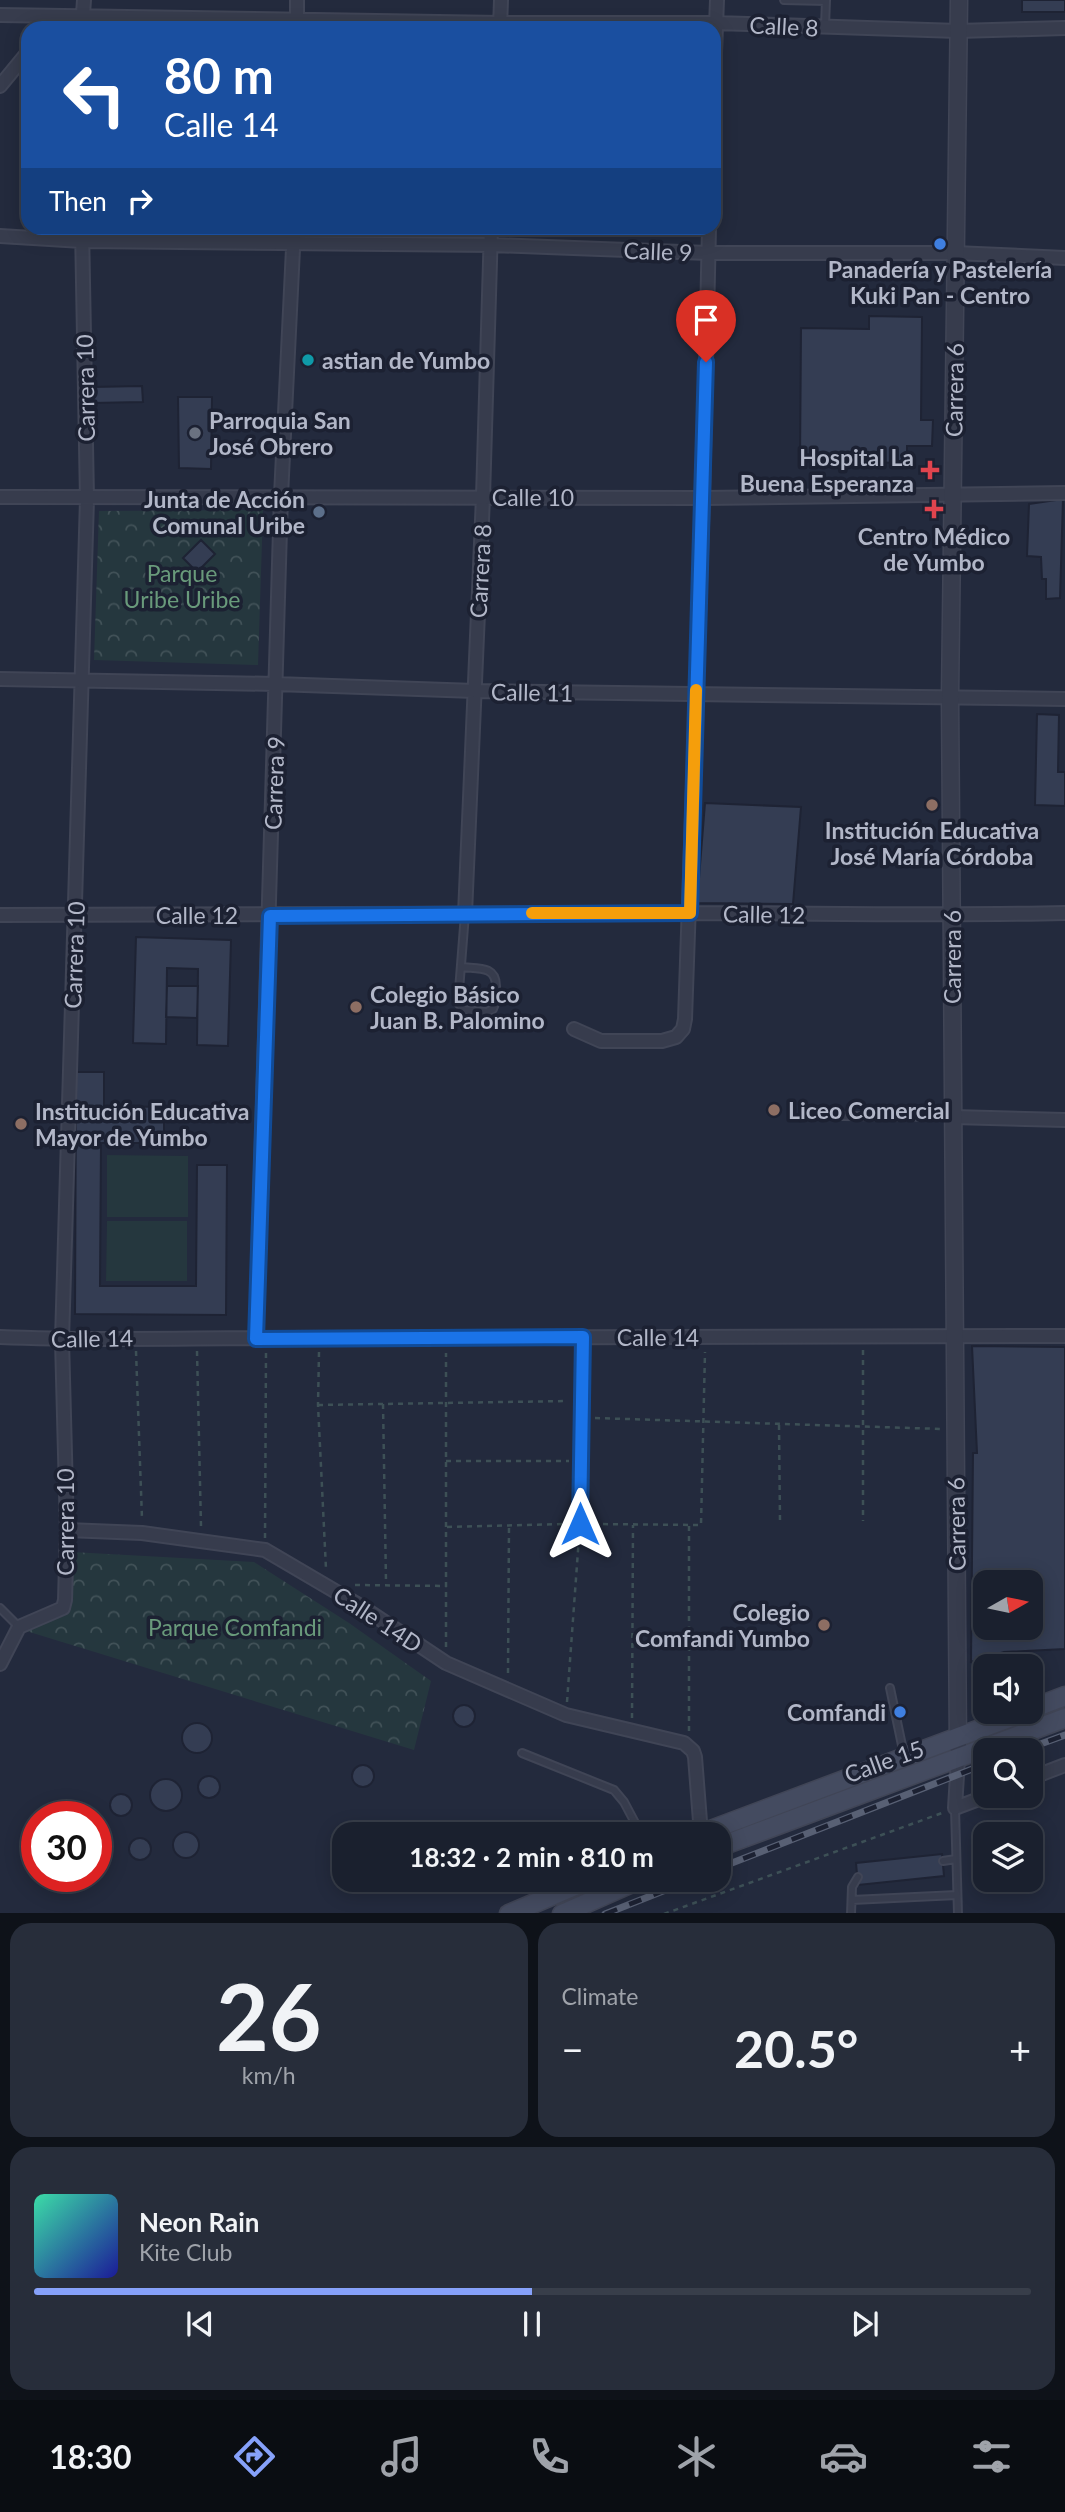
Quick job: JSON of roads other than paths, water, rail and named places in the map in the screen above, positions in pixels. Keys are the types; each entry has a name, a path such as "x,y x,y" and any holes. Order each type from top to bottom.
{"main road":[{"path":"1043,1704 1065,1696"},
{"name":"Calle 15","path":"731,1843 1065,1718"},
{"name":"Calle 15","path":"731,1823 995,1724"},
{"path":"509,1913 560,1892"},
{"path":"562,1913 611,1892"}],"street":[{"path":"82,21 84,0"},
{"path":"297,0 297,21"},
{"path":"500,21 501,0"},
{"path":"716,21 717,0"},
{"name":"Carrera 6","path":"955,1808 958,1739 950,696 959,0"},
{"name":"Calle 8","path":"0,15 58,16 75,21"},
{"path":"54,21 58,16"},
{"name":"Calle 8","path":"721,23 958,31 1065,29"},
{"path":"0,86 21,60"},
{"name":"Calle 9","path":"0,236 41,235"},
{"name":"Carrera 10","path":"19,1626 65,1605 67,1530 62,1340 87,499 82,235"},
{"name":"Calle 9","path":"108,235 708,253 955,253 1065,258"},
{"name":"Carrera 9","path":"261,1338 281,496 294,235"},
{"name":"Carrera 8","path":"465,914 484,497 491,235"},
{"path":"574,1029 607,1042 662,1041 676,1037 683,1030 685,1019 703,498 709,235"},
{"name":"Calle 10","path":"0,497 703,498 1065,493"},
{"name":"Calle 11","path":"0,679 475,691 1065,699"},
{"name":"Calle 12","path":"0,915 1065,913"},
{"path":"953,1116 1065,1120"},
{"name":"Calle 14","path":"0,1337 62,1340 135,1337 446,1339 1065,1336"},
{"path":"580,1524 583,1337"},
{"name":"Calle 14D","path":"67,1530 142,1533 265,1550 362,1607 446,1663 566,1715 686,1744 695,1758 700,1822"},
{"path":"0,1664 19,1626"},
{"path":"1043,1773 1065,1765"},
{"path":"955,1808 973,1801"}],"lane":[{"path":"784,0 826,1 825,28"},
{"path":"461,967 494,973 496,999 493,1009 487,1012 459,1007 458,1003 465,914"},
{"path":"842,1116 953,1116"},
{"path":"0,1608 19,1626"},
{"path":"890,1688 905,1758"},
{"path":"522,1753 614,1790 635,1822"},
{"name":"Carrera 6","path":"955,1808 958,1913"},
{"path":"943,1861 956,1859"},
{"path":"851,1913 852,1887 858,1877"},
{"path":"852,1900 957,1895"}],"railway":[{"path":"1043,1743 1065,1735"},
{"path":"731,1863 973,1769"},
{"path":"608,1913 661,1892"}],"place":[{"name":"Panadería y Pastelería Kuki Pan - Centro","path":"940,244"},
{"name":"astian de Yumbo","path":"308,360"},
{"name":"Parroquia San José Obrero","path":"195,433"},
{"name":"Hospital La Buena Esperanza","path":"930,470"},
{"name":"Centro Médico de Yumbo","path":"934,509"},
{"name":"Junta de Acción Comunal Uribe","path":"319,512"},
{"name":"Institución Educativa José María Córdoba","path":"932,805"},
{"name":"Colegio Básico Juan B. Palomino","path":"356,1007"},
{"name":"Liceo Comercial","path":"774,1110"},
{"name":"Institución Educativa Mayor de Yumbo","path":"21,1124"},
{"name":"Colegio Comfandi Yumbo","path":"824,1625"},
{"name":"Comfandi","path":"900,1712"}],"park label":[{"name":"Parque Uribe Uribe","path":"182,586"},
{"name":"Parque Comfandi","path":"235,1627"}]}
